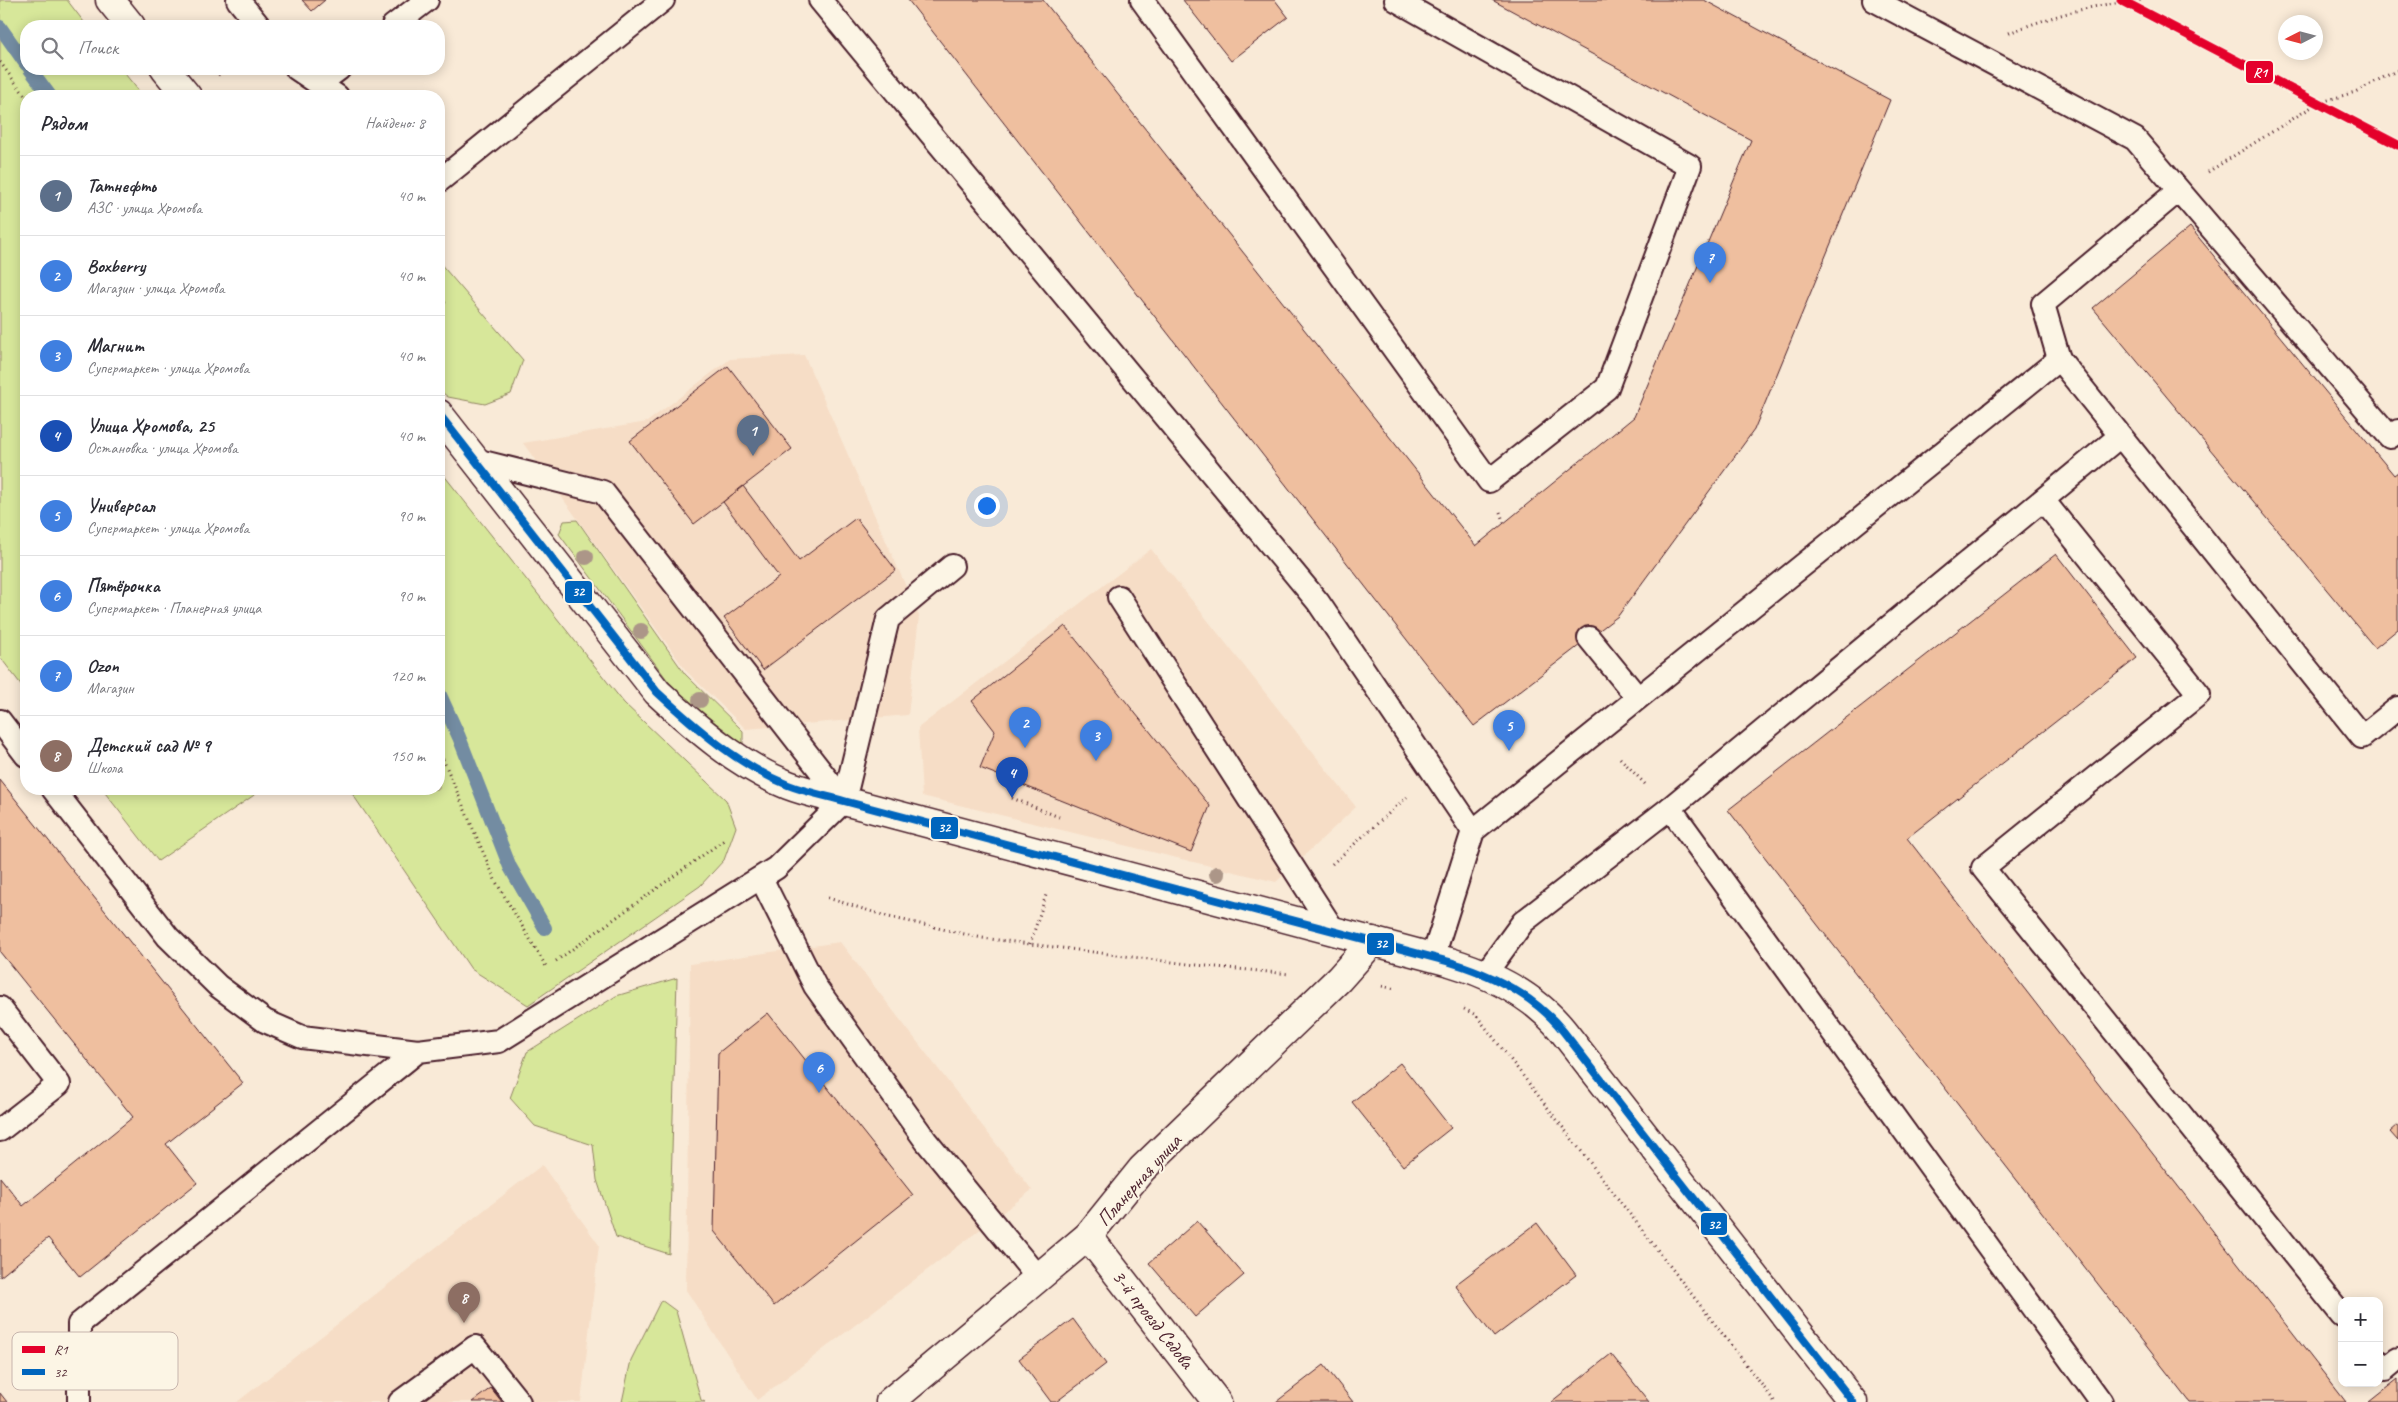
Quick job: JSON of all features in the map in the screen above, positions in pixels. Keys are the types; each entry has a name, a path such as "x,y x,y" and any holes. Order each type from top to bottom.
{"main road":[{"path":"110,0 126,20"},
{"path":"170,75 182,90"},
{"path":"445,422 657,692 692,724 758,771 789,786 1433,957 1485,974 1507,985 1548,1012 1853,1402"},
{"name":"Планерная улица","path":"890,1402 1088,1236 1142,1169 1340,979 1373,941"},
{"name":"3-й проезд Седова","path":"1088,1236 1217,1402"}],"lane":[{"path":"238,0 254,20"},
{"path":"401,20 427,0"},
{"path":"820,0 1318,602 1473,830"},
{"path":"1142,0 1490,481 1607,388 1690,166 1396,0"},
{"path":"1874,0 2135,139 2390,437 2398,431"},
{"path":"445,176 658,1"},
{"path":"306,75 328,90 335,75"},
{"path":"2178,191 2042,304 2059,359 2362,737 2398,708"},
{"path":"1433,957 1473,830 2059,359"},
{"path":"1485,974 1523,922 1670,808 2120,436"},
{"path":"475,460 603,492 844,801"},
{"path":"2043,500 2199,694 1983,868 2338,1310"},
{"path":"58,795 168,937 218,986 265,1021 302,1037 418,1051 499,1041 776,868 844,801 888,619 952,566"},
{"path":"1119,597 1334,931"},
{"path":"1589,638 1637,697"},
{"path":"0,721 20,747"},
{"path":"1670,808 2101,1402"},
{"path":"761,878 815,986 926,1141 1038,1278"},
{"path":"0,1008 59,1084 0,1130"},
{"path":"79,1332 79,1324 418,1051"},
{"path":"400,1402 476,1347 519,1402"},
{"path":"2383,1366 2386,1369 2398,1359"}],"path":[{"path":"1969,49 2046,18 2123,1 2143,0"},
{"path":"0,62 21,90"},
{"path":"2178,191 2318,103 2355,92 2398,70"},
{"path":"1595,733 1670,808"},
{"path":"445,764 496,882 547,968"},
{"path":"1012,798 1060,818"},
{"path":"540,973 724,840"},
{"path":"1030,944 1049,888"},
{"path":"828,898 889,917 982,938 1196,965 1340,979 1404,990"},
{"path":"1458,1006 1476,1015 1775,1402"}],"shaded area":[{"path":"804,355 919,616 908,715 746,729 687,672 523,443 647,422 730,359"},
{"path":"1151,549 1356,807 1276,882 922,796 918,728"},
{"path":"840,942 1032,1190 757,1400 686,1290 690,964"},
{"path":"542,1165 599,1245 581,1402 237,1402"}],"green space":[{"path":"0,0 67,0 82,20 20,20 20,75 126,75 138,90 20,90 20,683 0,657"},
{"path":"445,269 523,360 511,394 485,404 448,397 445,395"},
{"path":"445,477 624,703 726,800 736,827 724,860 700,886 528,1005 471,969 353,795 445,795"},
{"path":"577,520 685,674 743,731 743,744 677,693 559,534 564,521"},
{"path":"107,795 254,795 158,861"},
{"path":"677,978 669,1254 616,1237 597,1180 593,1145 535,1126 510,1098 527,1052 616,996"},
{"path":"661,1300 676,1311 701,1400 705,1402 622,1402 631,1360"}],"building":[{"path":"302,0 325,0 312,11"},
{"path":"908,0 1043,0 1476,546 1634,417 1751,140 1492,0 1704,0 1890,100 1754,430 1618,616 1474,726"},
{"path":"1183,0 1275,0 1288,17 1231,61"},
{"path":"2190,227 2394,475 2398,472 2398,629 2375,648 2093,308"},
{"path":"728,366 792,449 694,524 630,441"},
{"path":"743,486 799,561 856,518 896,570 763,670 724,618 779,577 723,502"},
{"path":"2056,554 2137,658 1907,838 2346,1402 2190,1402 1728,810"},
{"path":"1065,626 1210,806 1191,852 980,768 995,731 972,701"},
{"path":"0,780 243,1083 166,1144 197,1183 80,1277 48,1238 0,1277 0,1177 23,1206 133,1117 0,952"},
{"path":"768,1013 913,1195 774,1306 714,1231 718,1053"},
{"path":"1400,1063 1451,1128 1403,1166 1352,1102"},
{"path":"2398,1125 2398,1141 2390,1132"},
{"path":"1197,1221 1244,1275 1195,1317 1149,1263"},
{"path":"1537,1223 1576,1275 1494,1337 1455,1285"},
{"path":"1073,1319 1106,1364 1056,1402 1051,1402 1019,1359"},
{"path":"1611,1354 1649,1402 1551,1402"},
{"path":"1324,1365 1353,1402 1276,1402"},
{"path":"2398,1379 2398,1402 2369,1402"},
{"path":"491,1388 502,1402 472,1402"},
{"path":"0,1393 7,1402 0,1402"}],"waterway":[{"path":"0,27 20,55"},
{"path":"34,75 46,90"},
{"path":"445,706 510,867 545,928"}],"transit line":[{"name":"R1","path":"2121,0 2398,145"},
{"name":"32","path":"445,422 657,692 718,744 770,777 809,792 1450,962 1482,973 1526,997 1552,1018 1563,1031 1853,1402"}],"place":[{"name":"Ozon","path":"1710,283"},
{"name":"Татнефть","path":"753,456"},
{"name":"Boxberry","path":"1025,748"},
{"name":"Универсал","path":"1509,751"},
{"name":"Магнит","path":"1096,761"},
{"name":"Улица Хромова, 25","path":"1012,798"},
{"name":"Пятёрочка","path":"819,1093"},
{"name":"Детский сад № 9","path":"464,1323"}]}
